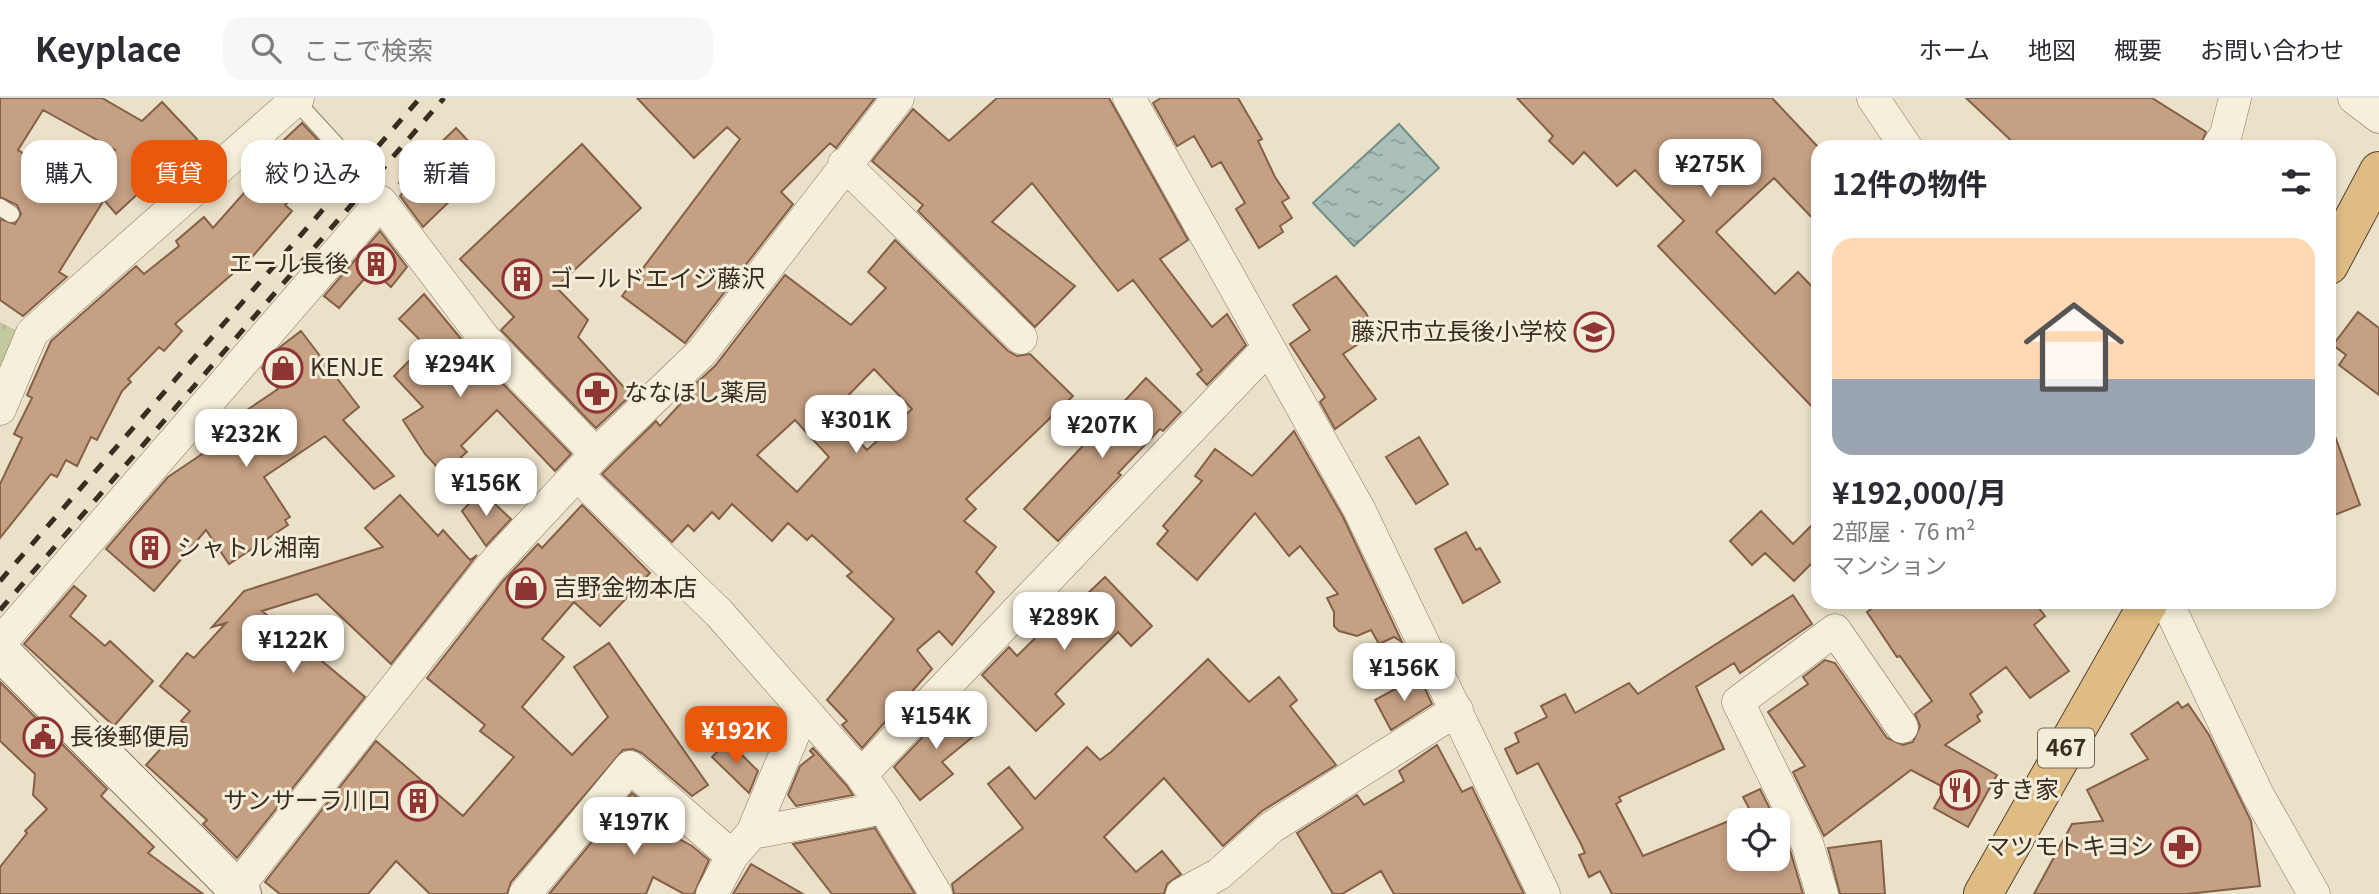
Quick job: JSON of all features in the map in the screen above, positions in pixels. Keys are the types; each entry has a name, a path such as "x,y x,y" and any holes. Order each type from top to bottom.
{"highway":[{"path":"2336,252 2379,171"},
{"name":"467","path":"1983,894 2145,609"}],"street":[{"path":"898,98 844,164 702,352 587,465 489,569 237,892 1,651 381,202 484,338 587,465 861,775 936,894"},
{"path":"1129,98 1267,349 1359,509 1544,894"},
{"path":"1872,98 1901,140"},
{"path":"2222,140 2235,98"},
{"path":"2354,98 2379,117"},
{"path":"0,409 32,333 296,99"},
{"path":"844,164 1021,338"},
{"path":"861,775 1267,349"},
{"path":"2169,609 2258,793 2314,894"},
{"path":"1822,894 1807,843 1738,702 1835,630 1902,727"},
{"path":"712,894 742,845 804,710"},
{"path":"1182,894 1219,874 1272,827 1457,710"},
{"path":"525,894 630,767 742,845 884,808"}],"lane":[{"path":"296,99 332,140"}],"green space":[{"path":"0,322 23,334 0,383"}],"water":[{"path":"1399,124 1439,168 1354,246 1313,203"}],"building":[{"path":"0,98 102,98 142,121 162,102 197,139 131,140 131,200 116,214 107,203 117,203 117,140 97,140 43,110 24,140 21,140 18,150 21,152 21,203 102,203 59,272 67,277 23,316 0,300 0,219 15,224 21,214 17,205 0,197"},
{"path":"637,98 875,98 836,148 830,143 781,192 793,204 685,343 622,296 740,139 727,127 694,158"},
{"path":"997,98 1109,98 1188,240 1160,259 1212,327 1227,314 1246,345 1207,385 1197,374 1202,370 1133,280 1118,291 1032,183 992,222 1075,286 1035,327 918,211 923,205 872,161 913,109 949,141"},
{"path":"1161,98 1238,98 1262,139 1258,141 1275,177 1289,198 1282,202 1292,218 1280,226 1283,232 1259,248 1236,209 1245,203 1221,162 1212,167 1194,136 1177,146 1153,103"},
{"path":"1517,98 1772,98 1811,140 1811,217 1774,178 1716,232 1775,294 1798,272 1811,286 1811,406 1658,246 1684,221 1635,170 1617,186 1584,152 1573,164 1549,141 1553,136"},
{"path":"1966,98 2152,98 2206,132 2203,140 2011,140"},
{"path":"302,123 318,140 284,140"},
{"path":"456,128 467,140 444,140"},
{"name":"ゴールドエイジ藤沢","path":"582,144 641,208 556,287 588,320 578,337 631,395 596,428 501,330 514,317 460,259"},
{"path":"241,196 241,203 287,203 285,205 292,211 253,256 175,324 182,331 164,351 159,347 128,379 131,382 122,391 97,440 91,437 77,466 66,460 57,477 51,474 0,538 0,484 22,438 14,434 32,398 27,395 51,341 136,266 144,274 179,246 176,241 204,217 213,228"},
{"path":"405,203 448,203 423,227"},
{"path":"380,231 407,267 391,287 372,270 339,308 324,296"},
{"path":"895,240 1008,351 1017,356 1030,354 1073,396 966,499 976,509 964,521 996,547 976,572 994,592 952,645 939,631 917,650 932,669 862,748 842,725 847,721 827,700 894,619 847,576 852,572 812,535 807,540 788,523 772,541 732,504 719,519 712,512 694,531 688,525 672,542 602,474 656,421 660,426 695,388 693,386 715,366 785,275 851,325 886,288 868,272","holes":["874,369 912,409 867,450 832,412","795,420 829,457 797,492 757,455"]},
{"path":"1336,276 1366,313 1375,333 1343,354 1376,399 1335,429 1320,402 1325,397 1290,344 1310,330 1293,305"},
{"path":"424,294 471,351 571,454 555,471 497,410 461,446 467,452 461,457 482,481 465,497 425,454 403,420 423,407 394,376 425,345 399,319"},
{"path":"2358,312 2379,328 2379,395 2339,365 2346,355 2336,347 2336,341"},
{"path":"301,331 359,407 343,420 394,476 374,489 325,436 264,477 290,517 285,520 288,525 229,564 206,530 154,591 106,549 168,477 208,450 201,441 278,389 262,368 280,347"},
{"path":"1146,378 1181,412 1163,431 1160,429 1118,473 1121,475 1058,541 1024,509"},
{"path":"1294,431 1343,517 1402,642 1394,637 1379,644 1371,630 1357,636 1339,631 1334,626 1334,612 1327,598 1338,594 1300,546 1289,556 1255,513 1197,580 1157,544 1168,531 1163,526 1202,481 1195,476 1215,449 1252,476"},
{"path":"1419,437 1448,484 1416,504 1386,457"},
{"path":"2336,439 2360,505 2336,514"},
{"path":"481,491 511,519 486,546 462,511"},
{"path":"400,495 438,536 443,530 470,560 477,555 391,664 317,594 262,611 365,697 237,858 203,824 207,820 146,765 184,723 181,721 190,711 160,686 187,653 194,658 226,623 212,627 244,591 383,547 365,528"},
{"path":"582,505 650,573 600,626 574,602 542,639 564,657 522,707 572,755 608,717 574,667 609,643 708,785 692,796 642,753 633,749 623,750 511,882 507,894 430,894 396,861 368,894 280,894 265,882 376,741 463,816 514,757 480,731 485,725 427,678 503,581 538,544 542,548"},
{"path":"1761,511 1793,544 1811,526 1811,564 1794,581 1765,553 1752,565 1730,541"},
{"path":"1466,532 1476,550 1480,548 1500,582 1463,603 1435,549"},
{"path":"1105,577 1152,626 1131,646 1118,632 1055,694 1064,704 1036,731 982,675 1009,647 1017,656 1077,597 1080,601"},
{"path":"74,586 86,596 70,616 105,646 110,641 153,681 114,726 24,644"},
{"path":"1793,595 1812,624 1740,673 1734,663 1696,687 1724,749 1619,797 1621,801 1616,804 1643,856 1727,822 1727,871 1790,871 1790,850 1803,894 1612,894 1600,871 1589,877 1579,855 1585,853 1581,844 1538,763 1517,774 1505,749 1519,742 1515,733 1547,717 1541,706 1565,694 1575,713 1629,683 1638,694"},
{"path":"1871,609 2040,609 2045,616 2034,625 2069,671 2030,698 2006,667 1970,694 1982,712 1977,716 1980,721 1945,745 1997,775 1968,827 1934,808 1945,788 1911,770 1824,836 1793,772 1805,766 1768,712 1808,684 1803,677 1825,660 1835,663 1887,738 1903,745 1913,742 1920,726 1915,714 1932,701 1900,656 1897,657 1867,612"},
{"path":"1208,659 1249,702 1279,677 1297,700 1290,706 1336,765 1262,811 1223,846 1164,778 1104,837 1136,872 1162,851 1181,874 1167,884 1164,894 954,894 952,884 1023,828 988,784 1009,767 1035,799 1087,747 1100,760 1111,752"},
{"path":"1419,676 1432,704 1391,730 1375,700"},
{"path":"0,682 107,789 101,796 154,847 148,853 203,894 0,894 0,867 27,833 25,831 47,809 33,795 35,774 0,741"},
{"path":"957,701 981,730 942,762 953,774 920,800 894,767"},
{"path":"2178,702 2182,708 2188,704 2209,735 2251,821 2260,886 2187,894 2034,894 2072,824 2103,821 2087,790 2148,759 2131,734"},
{"path":"728,741 758,771 749,793 712,757"},
{"path":"1437,745 1462,792 1472,787 1524,894 1394,894 1381,871 1342,894 1333,894 1297,833 1357,795 1364,805 1404,781 1399,771"},
{"path":"813,748 853,795 796,806 788,795 800,766 814,755 810,751"},
{"path":"1760,789 1770,808 1749,808 1743,797"},
{"path":"632,793 677,833 674,836 709,860 694,894 684,894 653,877 646,894 549,894"},
{"path":"875,828 915,894 832,894 793,844"},
{"path":"1881,841 1885,894 1840,894 1828,848"},
{"path":"751,864 803,894 733,894"}],"railway":[{"path":"0,581 420,98"},
{"path":"0,610 444,98"}],"place":[{"name":"エール長後","path":"376,264"},
{"name":"ゴールドエイジ藤沢","path":"522,279"},
{"name":"藤沢市立長後小学校","path":"1594,332"},
{"name":"KENJE","path":"283,368"},
{"name":"ななほし薬局","path":"597,393"},
{"name":"シャトル湘南","path":"150,548"},
{"name":"吉野金物本店","path":"526,588"},
{"name":"長後郵便局","path":"43,737"},
{"name":"すき家","path":"1960,790"},
{"name":"サンサーラ川口","path":"418,801"},
{"name":"マツモトキヨシ","path":"2181,847"}]}
